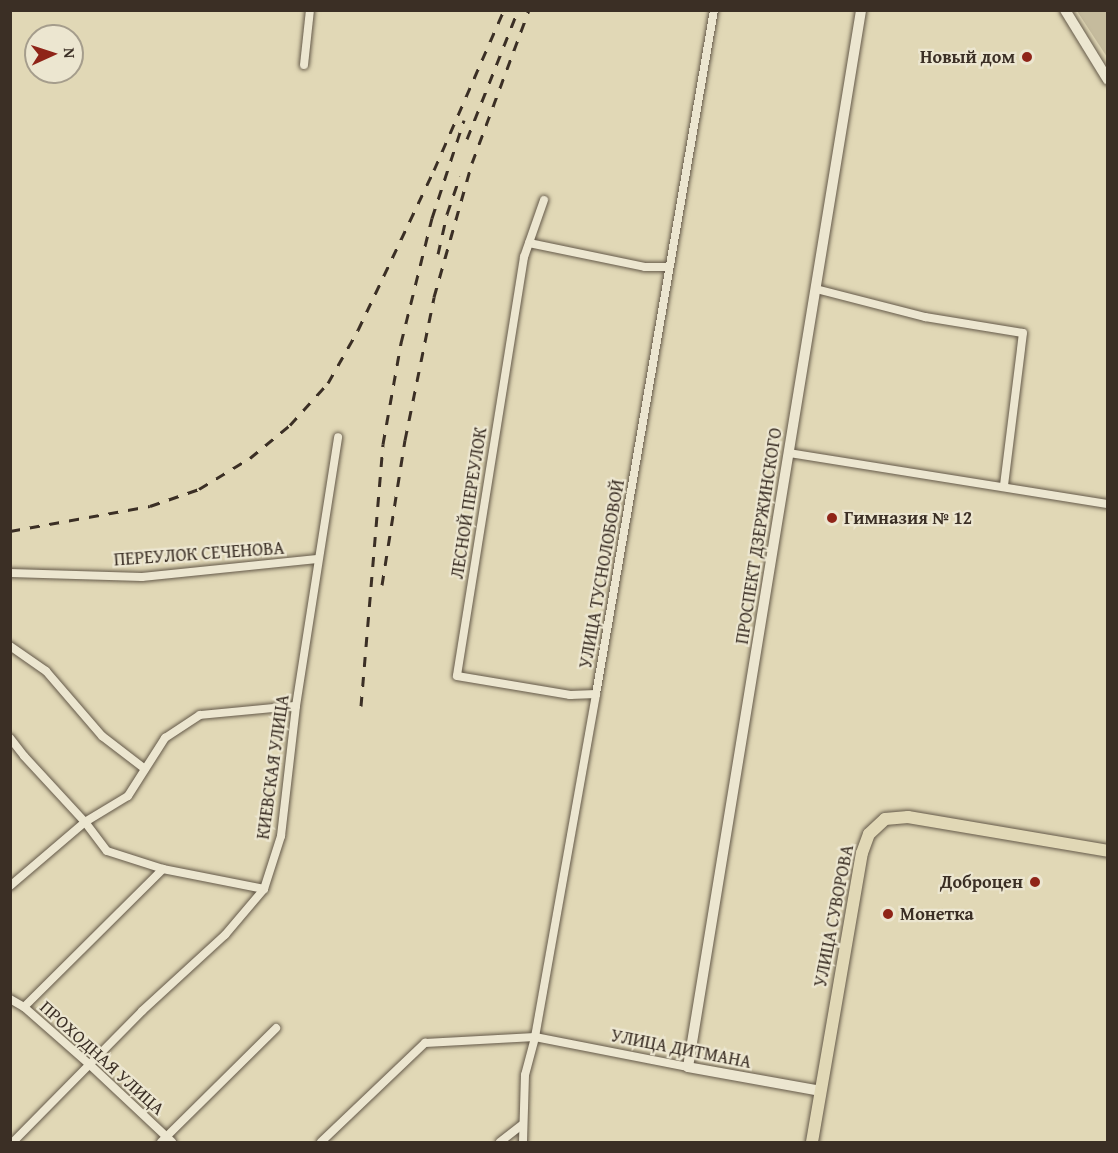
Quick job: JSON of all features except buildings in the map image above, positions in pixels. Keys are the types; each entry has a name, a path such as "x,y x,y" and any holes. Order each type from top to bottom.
{"main road":[{"name":"УЛИЦА СУВОРОВА","path":"812,1143 862,853 868,834 885,819 908,817 1107,851"}],"street":[{"path":"304,64 310,10"},
{"name":"УЛИЦА ТУСНОЛОБОВОЙ","path":"524,1143 525,1075 535,1037 596,694 714,10"},
{"name":"ПРОСПЕКТ ДЗЕРЖИНСКОГО","path":"688,1067 861,10"},
{"path":"1065,10 1107,80"},
{"name":"ЛЕСНОЙ ПЕРЕУЛОК","path":"544,200 524,257 457,676 570,695 596,694"},
{"path":"529,243 645,267 669,267"},
{"path":"816,289 925,317 1023,333 1004,486"},
{"name":"КИЕВСКАЯ УЛИЦА","path":"13,1143 142,1011 225,935 264,889 281,836 296,706 308,642 317,559 338,437"},
{"path":"789,453 1107,504"},
{"name":"ПЕРЕУЛОК СЕЧЕНОВА","path":"10,573 142,577 317,559"},
{"path":"10,646 46,671 102,736 145,769"},
{"path":"10,886 85,822 128,796 165,738 200,716 296,706"},
{"path":"10,738 85,822 107,851 163,869 264,889"},
{"path":"24,1007 163,869"},
{"name":"ПРОХОДНАЯ УЛИЦА","path":"10,999 24,1007 89,1064 166,1141"},
{"path":"166,1141 276,1028"},
{"name":"УЛИЦА ДИТМАНА","path":"321,1143 425,1043 535,1037 821,1091"},
{"path":"500,1143 524,1124"}],"shaded area":[{"path":"1077,11 1107,11 1107,57"}],"railway":[{"path":"10,531 150,506 199,489 250,458 290,425 328,383 358,330 434,170 504,10"},
{"path":"467,139 518,10"},
{"path":"382,585 405,440 434,297 472,163 529,10"},
{"path":"361,706 383,444 401,343 432,218 464,120"},
{"path":"438,254 447,214 460,176"}],"place":[{"name":"Новый дом","path":"1027,57"},
{"name":"Гимназия № 12","path":"832,518"},
{"name":"Доброцен","path":"1035,882"},
{"name":"Монетка","path":"888,914"}]}
